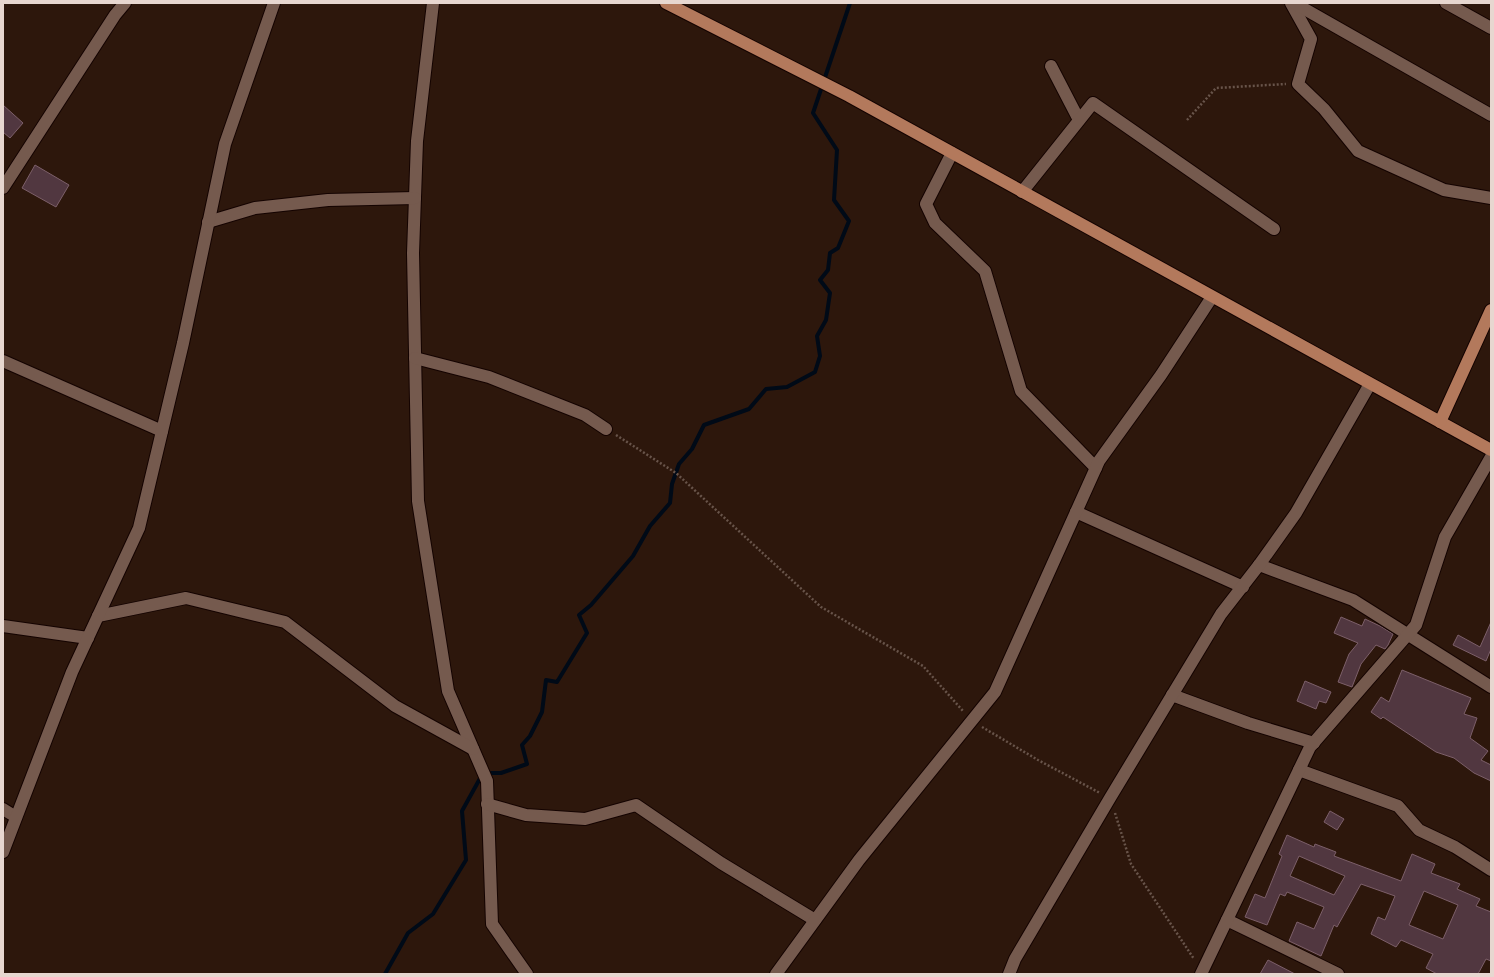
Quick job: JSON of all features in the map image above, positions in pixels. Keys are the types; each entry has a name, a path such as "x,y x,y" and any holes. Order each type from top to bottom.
{"main road":[{"path":"666,3 849,96 1491,450"},
{"path":"1440,422 1491,310"}],"street":[{"path":"4,184 115,15 125,3"},
{"path":"3,852 72,672 139,528 183,343 225,144 274,3"},
{"path":"433,3 417,141 413,253 418,501 448,691 487,781 492,924 528,974"},
{"path":"1291,3 1311,39 1298,84 1324,109 1358,151 1444,190 1491,198"},
{"path":"1294,3 1491,115"},
{"path":"1452,4 1491,28"},
{"path":"1051,66 1080,120"},
{"path":"1022,192 1093,103 1274,229"},
{"path":"952,153 926,204 935,223 985,271 1021,391 1096,468"},
{"path":"208,222 255,208 328,200 415,198"},
{"path":"776,974 859,860 995,692 1096,468 1161,375 1212,297"},
{"path":"415,358 489,377 585,415 606,429"},
{"path":"3,361 162,431"},
{"path":"1009,974 1015,959 1221,614 1260,565 1296,513 1370,384"},
{"path":"1202,972 1310,747 1416,625 1445,537 1491,457"},
{"path":"1076,512 1242,587"},
{"path":"1260,565 1353,600 1491,687"},
{"path":"98,616 186,598 285,622 396,706 473,749"},
{"path":"3,626 88,638"},
{"path":"1172,695 1248,723 1314,743"},
{"path":"1299,770 1398,806 1419,830 1455,847 1491,870"},
{"path":"487,804 526,815 585,819 636,805 721,863 815,920"},
{"path":"3,809 16,817"},
{"path":"1227,920 1338,974"}],"path":[{"path":"1187,120 1216,88 1298,84"},
{"path":"606,429 676,473 821,608 923,666 972,720 1038,760 1110,798 1131,864 1202,972"}],"building":[{"path":"3,105 23,123 10,138 3,132"},
{"path":"35,165 69,185 56,207 22,188"},
{"path":"1341,617 1362,626 1365,619 1393,634 1385,649 1376,645 1361,664 1352,687 1338,682 1349,654 1358,643 1334,633"},
{"path":"1491,622 1491,649 1486,661 1453,645 1458,635 1480,647"},
{"path":"1402,670 1471,698 1464,714 1477,718 1470,738 1488,751 1481,760 1491,765 1491,781 1474,773 1454,758 1436,752 1383,717 1381,719 1371,712 1381,697 1389,702"},
{"path":"1305,681 1331,692 1326,703 1319,701 1316,709 1297,701"},
{"path":"1330,811 1344,819 1337,830 1324,822"},
{"path":"1287,835 1314,847 1315,844 1336,852 1334,856 1401,881 1412,854 1435,864 1431,873 1460,884 1457,889 1480,899 1476,906 1491,912 1491,961 1486,959 1478,974 1437,974 1426,968 1433,954 1401,940 1396,947 1371,934 1378,917 1385,920 1395,896 1361,884 1337,927 1334,925 1321,956 1289,941 1297,922 1314,929 1324,907 1287,892 1285,896 1280,894 1267,925 1245,917 1255,894 1265,898 1282,856 1279,854","holes":["1299,856 1345,876 1334,895 1290,876","1424,891 1458,905 1443,939 1409,925"]},
{"path":"1268,960 1295,974 1260,974"}],"waterway":[{"path":"385,974 408,933 433,914 466,860 462,811 483,773 501,773 527,764 522,745 530,736 542,712 546,680 557,682 587,633 579,615 591,605 633,556 650,526 670,503 672,484 679,464 692,449 704,425 749,409 766,389 787,387 815,372 820,356 817,336 826,320 830,293 820,280 828,270 830,253 838,248 849,221 834,200 837,150 813,113 850,3"}]}
